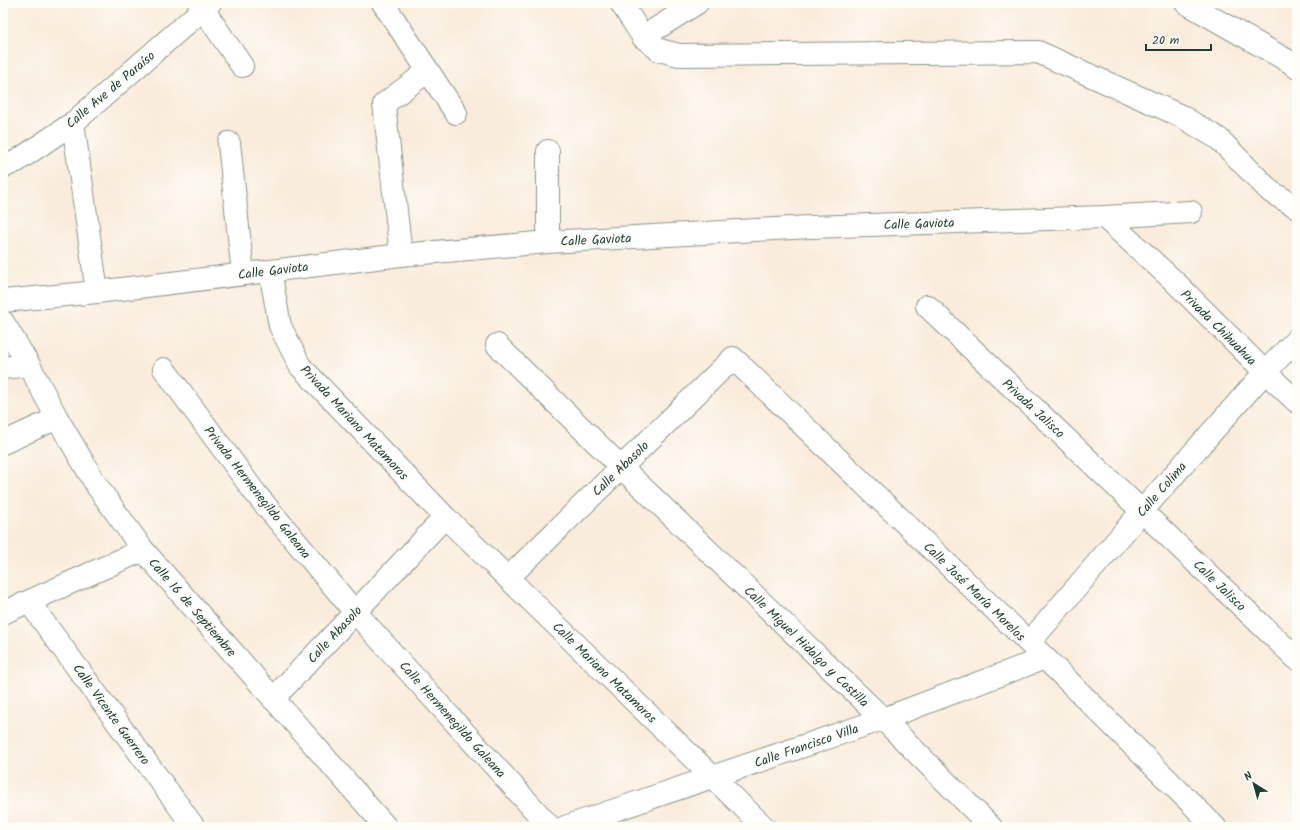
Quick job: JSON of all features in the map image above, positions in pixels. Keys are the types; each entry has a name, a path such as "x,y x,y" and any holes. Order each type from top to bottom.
{"street":[{"path":"383,3 456,113"},
{"path":"622,3 643,37 659,50 679,55 1038,52 1181,116 1219,139 1271,192 1297,207"},
{"path":"643,37 697,3"},
{"path":"1186,3 1295,62"},
{"path":"204,5 242,66"},
{"name":"Calle Ave de Paraíso","path":"3,167 17,160 72,123 204,5"},
{"path":"401,255 384,104 428,71"},
{"path":"72,123 97,292"},
{"path":"230,144 243,274"},
{"path":"548,151 548,242"},
{"name":"Calle Gaviota","path":"3,300 97,292 401,255 548,242 810,227 1104,217 1191,212"},
{"name":"Privada Chihuahua","path":"1104,217 1174,281 1297,402"},
{"name":"Privada Mariano Matamoros","path":"270,271 280,326 300,366 445,517"},
{"name":"Privada Jalisco","path":"926,306 1142,510"},
{"name":"Calle 16 de Septiembre","path":"3,322 97,486 143,550 386,827"},
{"name":"Calle Colima","path":"1029,643 1142,510 1265,372 1297,339"},
{"name":"Calle Miguel Hidalgo y Costilla","path":"497,345 621,467 883,719 991,827"},
{"name":"Calle Abasolo","path":"508,578 733,358"},
{"name":"Calle José María Morelos","path":"733,358 1045,658 1216,827"},
{"path":"3,368 29,365"},
{"name":"Privada Hermenegildo Galeana","path":"164,370 256,494 355,612"},
{"path":"3,443 57,418"},
{"name":"Calle Jalisco","path":"1142,510 1297,659"},
{"name":"Calle Mariano Matamoros","path":"445,517 764,827"},
{"name":"Calle Abasolo","path":"273,698 445,517"},
{"path":"3,613 143,550"},
{"name":"Calle Vicente Guerrero","path":"30,602 194,827"},
{"name":"Calle Hermenegildo Galeana","path":"355,612 550,827"},
{"name":"Calle Francisco Villa","path":"565,827 883,719 1045,658"}]}
